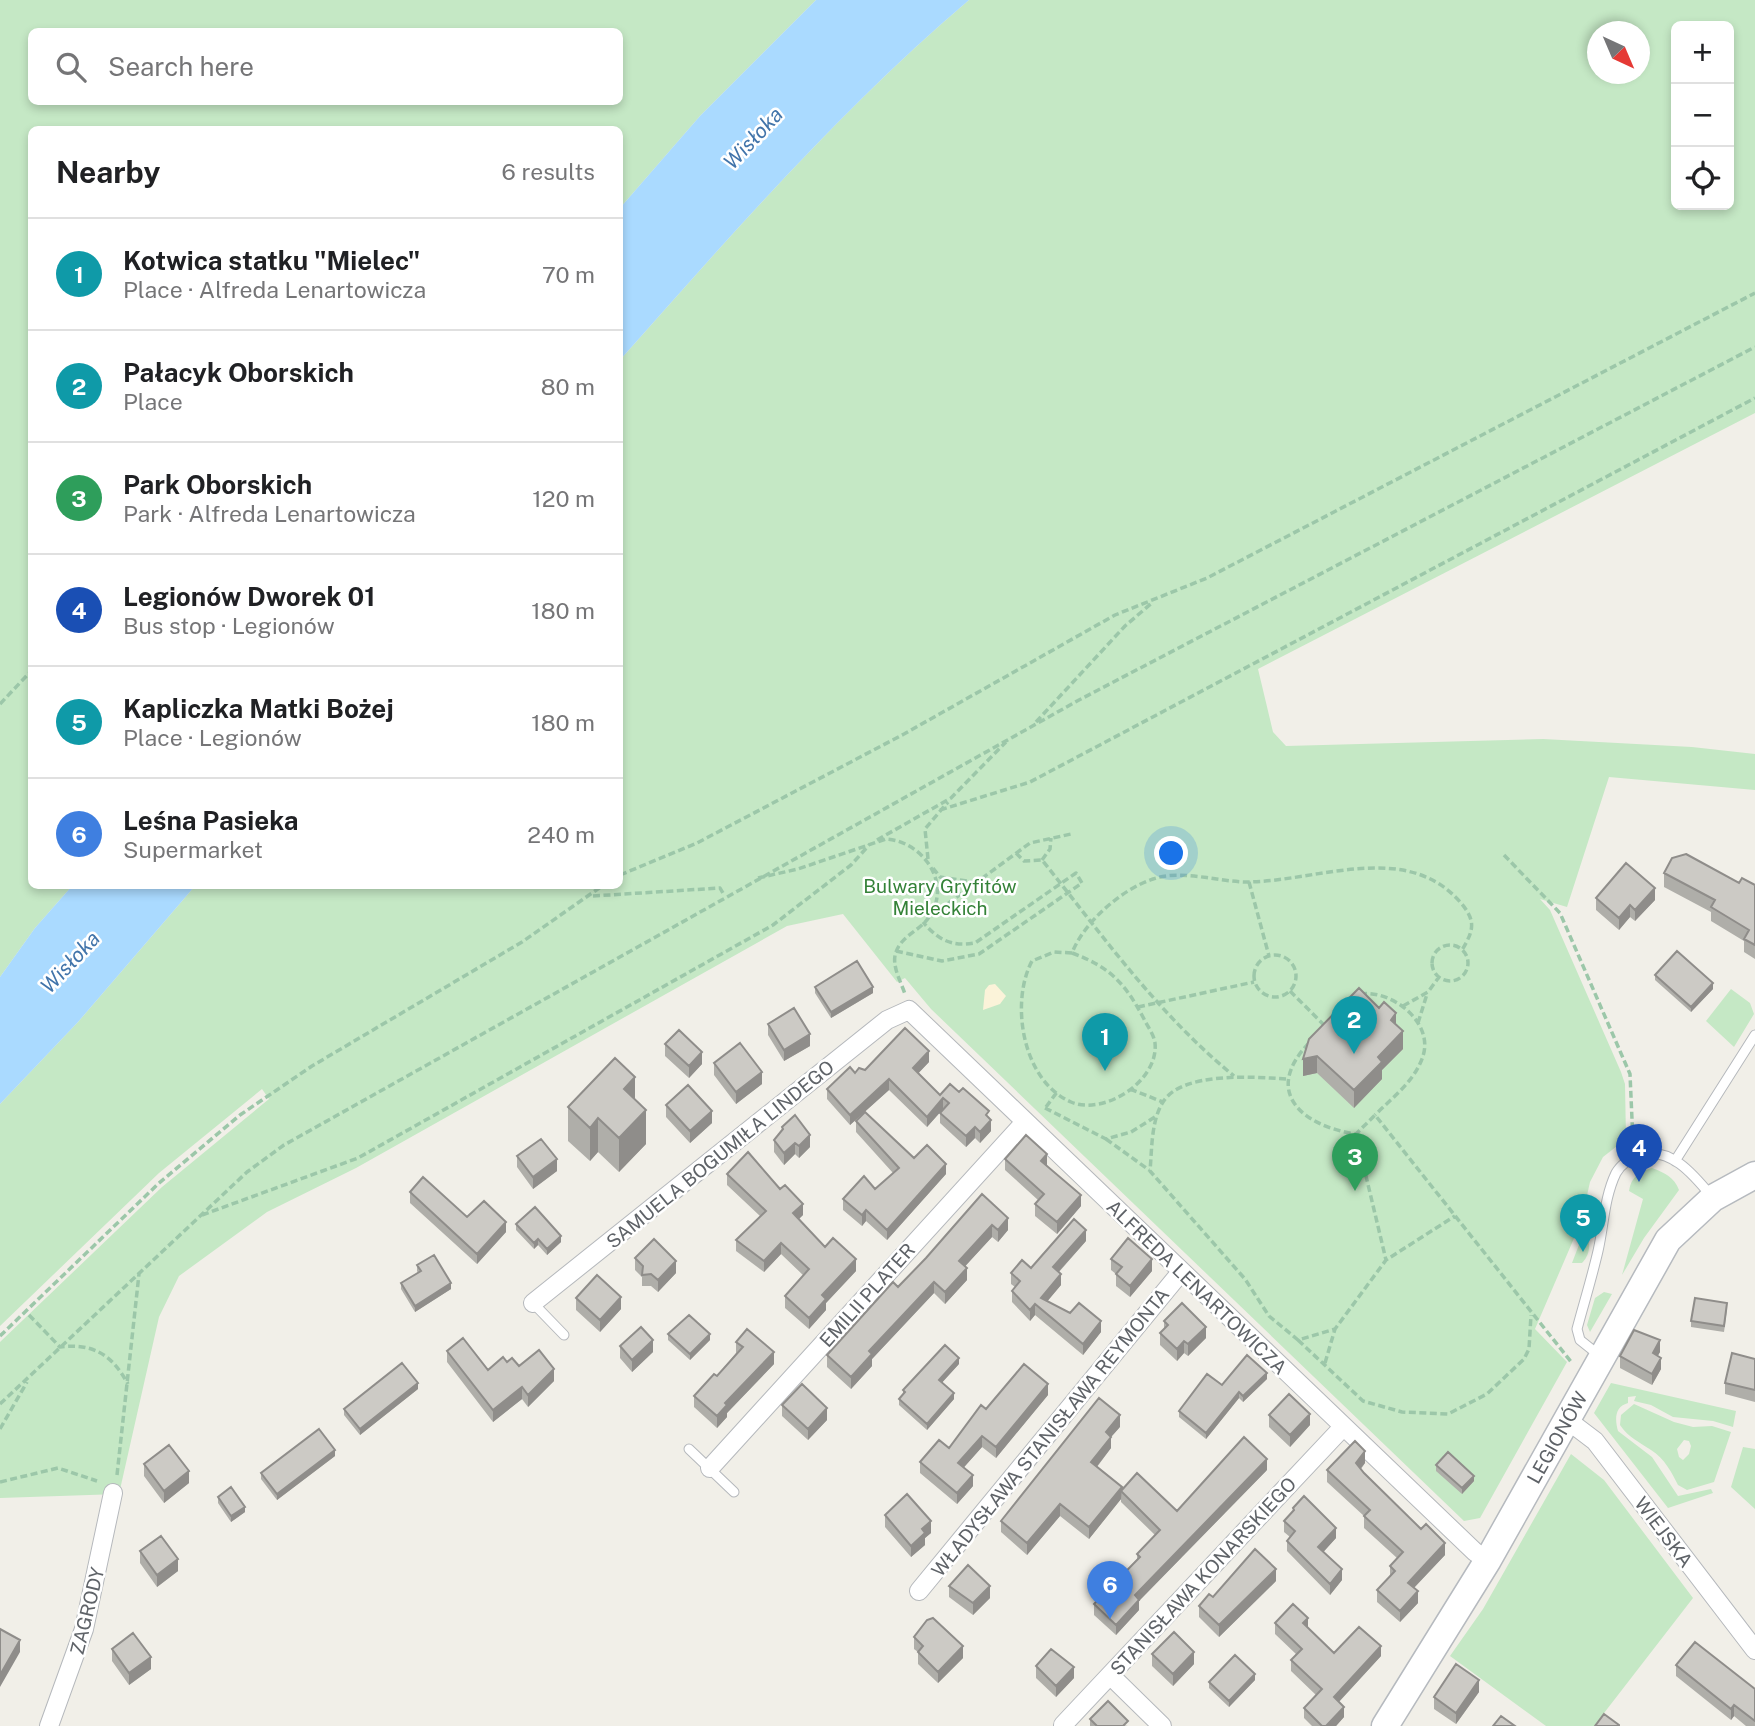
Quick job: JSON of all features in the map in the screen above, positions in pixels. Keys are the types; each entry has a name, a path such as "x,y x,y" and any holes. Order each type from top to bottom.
{"street":[{"name":"ALFREDA LENARTOWICZA","path":"909,1010 1032,1118 1181,1272 1475,1552 1488,1560"},
{"name":"SAMUELA BOGUMIŁA LINDEGO","path":"533,1303 887,1020 909,1010"},
{"name":"EMILII PLATER","path":"710,1468 1032,1118"},
{"name":"LEGIONÓW","path":"1394,1723 1668,1240 1713,1198 1755,1175"},
{"name":"WŁADYSŁAWA STANISŁAWA REYMONTA","path":"919,1591 1181,1272"},
{"name":"WIEJSKA","path":"1566,1419 1595,1441 1755,1650"},
{"name":"STANISŁAWA KONARSKIEGO","path":"1063,1726 1343,1427"},
{"name":"ZAGRODY","path":"49,1726 84,1629 113,1493"},
{"path":"1110,1675 1162,1726"}],"lane":[{"path":"1675,1161 1755,1035"},
{"path":"1602,1357 1580,1340 1577,1329 1599,1249 1601,1221 1617,1171 1626,1161 1641,1154 1658,1154 1691,1171 1713,1198"},
{"path":"533,1303 564,1335"},
{"path":"689,1449 734,1492"}],"path":[{"path":"623,874 697,843 904,734 1115,615 1220,571 1755,293"},
{"path":"0,1404 247,1172 284,1145 1012,736 1755,347"},
{"path":"940,810 1030,782 1755,398"},
{"path":"1035,724 1125,626 1157,599"},
{"path":"0,704 28,674"},
{"path":"929,918 938,891 925,852 925,829 951,798 1012,736"},
{"path":"200,1215 358,1158 774,925 851,865 870,844 951,798"},
{"path":"900,981 894,959 896,951 910,933 1030,843 1071,834"},
{"path":"1042,860 1050,849 1051,838"},
{"path":"753,880 798,869 886,839 899,840 922,853 940,877 955,882 975,882"},
{"path":"1016,853 1024,860 1042,860"},
{"path":"1504,855 1560,913 1630,1074 1632,1136"},
{"path":"1042,860 1192,1041 1236,1076"},
{"path":"1072,953 1091,922 1138,885 1156,877 1192,876 1249,882 1392,867 1420,873 1439,882 1472,916 1473,928 1462,950"},
{"path":"896,951 942,961 979,954 1082,883 1076,873 975,943 961,945 946,942 934,936 923,922"},
{"path":"1249,882 1269,956"},
{"path":"590,896 720,888 725,896"},
{"path":"0,1336 158,1184 240,1115 312,1066 522,942 598,889"},
{"path":"1448,946 1462,950 1468,961 1464,976 1452,981 1438,977 1433,966 1434,954 1448,946"},
{"path":"1054,952 1072,953 1112,972 1138,1007 1155,1046 1150,1068 1130,1089 1098,1104 1072,1103 1057,1092 1036,1066 1025,1044 1022,992 1032,961 1054,952"},
{"path":"1269,956 1285,958 1294,967 1296,980 1284,996 1271,997 1259,991 1254,982 1256,967 1269,956"},
{"path":"1418,1024 1428,992 1438,977"},
{"path":"1138,1007 1254,982"},
{"path":"1290,991 1325,1026"},
{"path":"1403,1006 1428,992"},
{"path":"1333,1018 1294,1058 1286,1079 1287,1093 1298,1109 1329,1130 1356,1133 1413,1077 1424,1054 1423,1035 1418,1024 1403,1006 1378,994 1357,995"},
{"path":"1150,1171 1157,1115 1163,1102 1179,1086 1236,1076 1286,1079"},
{"path":"1130,1089 1163,1102"},
{"path":"1032,1118 1045,1108 1057,1092"},
{"path":"1045,1108 1130,1153 1150,1171 1245,1279 1269,1316 1363,1401 1424,1415 1448,1413 1467,1406 1487,1394 1524,1359 1529,1349 1531,1313"},
{"path":"1106,1139 1131,1132 1157,1115"},
{"path":"1375,1115 1531,1313 1570,1358 1575,1371"},
{"path":"1356,1133 1386,1260"},
{"path":"1324,1365 1335,1329 1386,1260 1455,1216"},
{"path":"0,1482 58,1468 99,1482 113,1493 129,1385 139,1272"},
{"path":"29,1315 60,1347"},
{"path":"1298,1340 1335,1329"},
{"path":"60,1347 78,1345 108,1356 129,1385"},
{"path":"0,1429 30,1377"},
{"path":"1357,1407 1363,1401"}],"green space":[{"path":"0,0 816,0 700,116 623,205 623,126 28,126 28,889 69,889 35,928 0,977"},
{"name":"Bulwary Gryfitów Mieleckich","path":"969,0 1755,0 1755,413 1258,669 1273,732 1286,746 1543,739 1692,747 1755,754 1755,790 1609,777 1567,907 1540,899 1550,910 1621,1072 1625,1084 1626,1139 1603,1157 1590,1182 1581,1222 1535,1329 1567,1362 1480,1518 1464,1521 931,1009 905,978 897,982 843,914 787,926 356,1168 267,1212 179,1276 159,1317 119,1494 0,1498 0,1342 162,1187 269,1099 262,1089 159,1173 0,1326 0,1104 78,1022 192,889 623,889 623,357 703,266 832,129"},
{"path":"1731,989 1750,1003 1754,1014 1734,1047 1706,1021"},
{"path":"1652,1168 1668,1176 1679,1190 1644,1238 1622,1275 1643,1199 1629,1191 1630,1186 1636,1176"},
{"path":"1585,1229 1589,1251 1582,1263 1572,1263"},
{"path":"1604,1292 1612,1294 1590,1332 1587,1325 1595,1298"},
{"path":"1611,1383 1736,1411 1733,1427 1713,1421 1673,1417 1651,1405 1634,1401 1636,1396 1628,1397 1628,1403 1620,1408 1617,1414 1618,1431 1652,1457 1678,1496 1711,1489 1713,1493 1668,1508 1594,1413"},
{"path":"1634,1404 1674,1422 1693,1427 1712,1426 1731,1432 1714,1482 1687,1490 1678,1485 1660,1458 1623,1429 1620,1425 1621,1415","holes":["1684,1440 1689,1441 1689,1454 1683,1460 1677,1449"]},
{"path":"1743,1447 1755,1449 1755,1509 1731,1487"},
{"path":"1571,1454 1604,1480 1693,1598 1594,1726 1546,1726 1450,1656 1483,1609"}],"sand":[{"path":"995,984 1006,996 1000,1004 983,1010 985,990 989,985"}],"water":[{"name":"Wisłoka","path":"816,0 969,0 876,85 788,174 623,357 623,205 700,116"},
{"name":"Wisłoka","path":"69,889 192,889 78,1022 0,1104 0,977 35,928"}],"building":[{"path":"1686,854 1739,883 1742,878 1755,885 1755,945 1744,939 1749,930 1711,907 1715,900 1664,873 1672,858"},
{"path":"1626,863 1655,888 1635,910 1630,905 1619,918 1596,898"},
{"path":"1677,951 1713,983 1691,1007 1655,975"},
{"path":"857,961 873,987 831,1012 815,987"},
{"path":"1359,988 1379,1008 1384,1002 1396,1013 1391,1020 1403,1031 1378,1057 1382,1062 1354,1090 1317,1056 1303,1059 1309,1039"},
{"path":"794,1008 810,1034 784,1050 768,1024"},
{"path":"905,1028 929,1051 913,1068 940,1095 950,1084 959,1092 963,1088 989,1111 986,1115 991,1120 980,1132 975,1127 966,1136 940,1113 949,1103 943,1098 927,1117 889,1079 850,1115 827,1089 850,1067 855,1073 859,1068 865,1070"},
{"path":"679,1030 702,1052 689,1066 665,1044"},
{"path":"740,1043 762,1072 736,1092 714,1063"},
{"path":"615,1058 635,1077 624,1089 646,1110 619,1138 598,1118 590,1128 568,1107"},
{"path":"688,1085 712,1111 690,1131 666,1105"},
{"path":"865,1112 914,1158 927,1145 946,1164 887,1230 866,1210 862,1215 843,1199 864,1176 875,1189 899,1168 856,1121"},
{"path":"795,1115 810,1135 799,1146 795,1143 784,1153 774,1140 782,1127"},
{"path":"1026,1135 1047,1154 1041,1161 1081,1195 1057,1222 1035,1204 1044,1194 1005,1159"},
{"path":"541,1139 557,1159 533,1177 517,1156"},
{"path":"748,1152 780,1189 785,1185 803,1204 793,1213 825,1247 833,1238 856,1259 822,1295 826,1299 809,1318 785,1296 809,1269 781,1243 764,1261 736,1240 766,1211 727,1174"},
{"path":"423,1177 467,1217 484,1201 506,1222 477,1254 410,1192"},
{"path":"982,1194 1008,1218 998,1230 992,1225 959,1261 967,1268 945,1292 934,1282 869,1351 872,1354 851,1377 827,1355 893,1282 898,1287 926,1258"},
{"path":"535,1207 561,1236 547,1249 538,1239 534,1243 516,1224"},
{"path":"1074,1219 1086,1230 1053,1267 1061,1274 1041,1298 1070,1313 1079,1303 1101,1321 1083,1344 1035,1304 1030,1310 1012,1291 1020,1281 1011,1273 1022,1260 1031,1268"},
{"path":"1128,1238 1152,1259 1130,1286 1116,1274 1122,1267 1111,1259"},
{"path":"654,1239 676,1261 658,1280 651,1274 642,1275 643,1266 635,1258"},
{"path":"434,1255 451,1283 415,1306 401,1283 421,1271 417,1265"},
{"path":"597,1275 621,1297 600,1320 576,1298"},
{"path":"1695,1298 1727,1303 1724,1326 1691,1321"},
{"path":"1182,1303 1206,1327 1188,1344 1184,1341 1177,1349 1160,1333 1168,1325 1164,1321"},
{"path":"689,1315 710,1334 690,1354 668,1334"},
{"path":"641,1327 653,1340 632,1360 620,1346"},
{"path":"747,1329 774,1352 725,1403 727,1405 717,1416 694,1396 714,1374 717,1376 743,1347 736,1342"},
{"path":"1634,1330 1660,1340 1653,1353 1661,1358 1652,1374 1620,1356"},
{"path":"463,1338 488,1370 503,1357 507,1362 512,1358 519,1366 539,1350 554,1369 528,1395 522,1387 493,1410 447,1351"},
{"path":"945,1345 959,1358 939,1380 954,1393 927,1424 899,1399 905,1392 903,1390"},
{"path":"1732,1353 1755,1359 1755,1390 1725,1383"},
{"path":"1247,1355 1267,1373 1243,1396 1239,1392 1206,1433 1179,1411 1207,1374 1222,1385"},
{"path":"402,1363 418,1383 360,1429 344,1409"},
{"path":"1024,1364 1048,1384 996,1447 982,1436 958,1463 973,1475 957,1493 920,1462 939,1440 949,1448 981,1405 986,1409"},
{"path":"802,1384 827,1408 808,1429 782,1405"},
{"path":"1289,1394 1310,1414 1290,1435 1269,1415"},
{"path":"1099,1398 1120,1415 1106,1432 1111,1437 1091,1462 1122,1487 1089,1527 1060,1504 1027,1543 1001,1521"},
{"path":"319,1429 335,1450 277,1494 261,1473"},
{"path":"1244,1437 1267,1459 1135,1595 1139,1600 1116,1625 1094,1604 1140,1557 1137,1554 1160,1530 1121,1491 1137,1473 1177,1511"},
{"path":"1355,1441 1365,1451 1356,1463 1364,1473 1421,1529 1426,1524 1445,1543 1408,1583 1418,1591 1400,1611 1377,1590 1395,1571 1390,1566 1403,1552 1364,1516 1370,1510 1327,1470"},
{"path":"169,1445 189,1471 164,1491 144,1464"},
{"path":"1448,1452 1474,1476 1462,1488 1436,1465"},
{"path":"231,1487 245,1507 231,1516 218,1497"},
{"path":"907,1494 931,1521 922,1529 925,1533 911,1546 885,1515"},
{"path":"1304,1496 1336,1528 1318,1547 1342,1569 1330,1584 1287,1541 1295,1531 1284,1521"},
{"path":"161,1536 178,1559 157,1575 140,1551"},
{"path":"1255,1549 1276,1569 1219,1625 1199,1606 1209,1594 1213,1597"},
{"path":"968,1565 990,1586 973,1603 949,1586"},
{"path":"1293,1604 1308,1618 1303,1623 1334,1653 1359,1627 1381,1646 1334,1697 1344,1707 1326,1726 1322,1726 1304,1708 1322,1689 1291,1660 1302,1649 1275,1623"},
{"path":"933,1618 963,1646 938,1672 918,1652 923,1646 914,1637 927,1620"},
{"path":"0,1629 20,1640 0,1675"},
{"path":"1174,1632 1194,1652 1173,1674 1152,1654"},
{"path":"133,1633 151,1657 129,1673 112,1649"},
{"path":"1695,1642 1755,1689 1755,1721 1734,1705 1731,1709 1676,1665"},
{"path":"1051,1649 1074,1667 1056,1686 1036,1666"},
{"path":"1235,1655 1255,1674 1229,1701 1209,1682"},
{"path":"1456,1664 1479,1680 1456,1713 1434,1697"},
{"path":"1108,1701 1128,1721 1123,1726 1097,1726 1090,1719"},
{"path":"1604,1714 1619,1725 1619,1726 1595,1726"},
{"path":"1501,1716 1515,1726 1493,1726"}],"place":[{"name":"Pałacyk Oborskich","path":"1354,1054"},
{"name":"Kotwica statku \"Mielec\"","path":"1105,1071"},
{"name":"Legionów Dworek 01","path":"1639,1182"},
{"name":"Park Oborskich","path":"1355,1191"},
{"name":"Kapliczka Matki Bożej","path":"1583,1252"},
{"name":"Leśna Pasieka","path":"1110,1619"}]}
